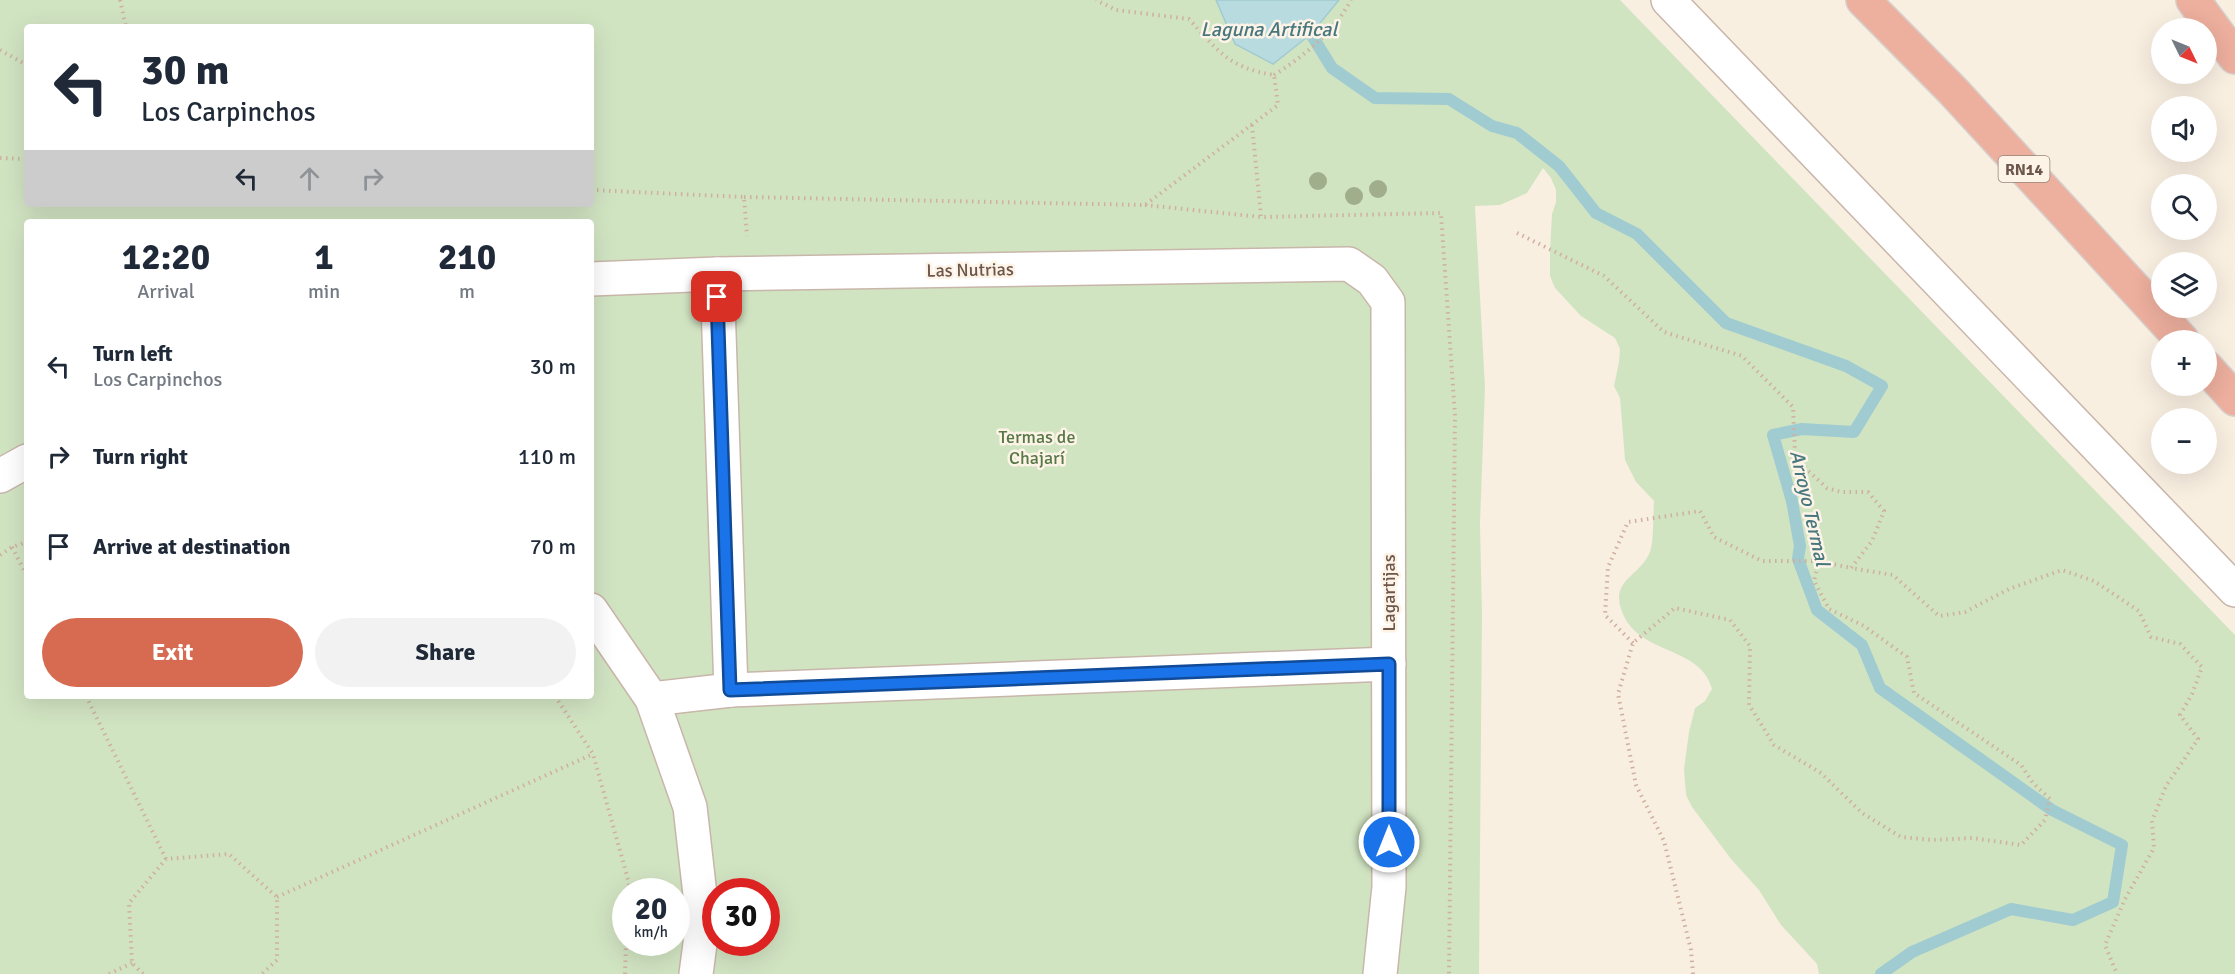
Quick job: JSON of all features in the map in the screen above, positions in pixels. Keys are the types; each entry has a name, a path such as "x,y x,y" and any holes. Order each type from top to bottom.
{"highway":[{"name":"RN14","path":"1863,0 1953,91 2173,330"},
{"path":"2193,0 2235,57"},
{"path":"2217,379 2235,399"}],"street":[{"path":"1668,0 2235,590"},
{"name":"Las Nutrias","path":"594,279 717,273 1350,264"},
{"name":"Lagartijas","path":"1350,264 1372,280 1388,302 1389,887 1380,974"},
{"path":"717,273 730,690"},
{"path":"0,476 24,463"},
{"path":"594,614 652,699 690,807 703,921 696,974"},
{"path":"652,699 730,690 1389,664"}],"path":[{"path":"120,0 125,24"},
{"path":"1096,0 1116,10 1189,19 1223,56 1240,67 1274,75 1301,58 1322,38 1346,11 1351,0"},
{"path":"0,50 24,63"},
{"path":"594,189 744,197 1145,206 1278,105 1274,75"},
{"path":"1252,125 1261,217"},
{"path":"0,158 24,159"},
{"path":"744,197 749,273"},
{"path":"1517,233 1604,276 1664,332 1742,356 1792,407 1795,454 1804,466 1827,488 1841,492 1868,492 1884,511 1872,541 1851,568"},
{"path":"1633,643 1605,615 1608,567 1628,522 1700,511 1714,537 1762,561 1819,561 1893,575 1939,616 1965,612 2009,589 2062,570 2094,581 2139,611 2151,637 2180,644 2202,667 2192,694 2180,715 2198,739 2166,786 2152,821 2154,848 2125,899 2105,945 2117,974"},
{"path":"0,555 24,543"},
{"path":"12,547 24,570"},
{"path":"1693,974 1691,950 1664,841 1636,785 1618,694 1633,643 1675,608 1730,620 1750,646 1749,705 1774,745 1821,773 1862,813 1901,837 1933,840 1972,838 2021,845 2045,820 2050,799 2033,783 2021,765 1914,693 1907,657 1864,626 1829,609 1814,581 1819,561"},
{"path":"87,699 166,859"},
{"path":"557,699 593,754 628,878"},
{"path":"277,897 593,754"},
{"path":"143,974 132,963 129,903 166,859 229,854 277,897 277,960 262,974"},
{"path":"625,974 626,956"},
{"path":"109,974 132,963"}],"green space":[{"name":"Termas de Chajarí","path":"0,0 1620,0 2235,635 2235,974 1819,974 1817,964 1781,925 1759,890 1731,859 1692,807 1686,795 1684,769 1689,732 1695,708 1705,701 1712,689 1706,675 1683,657 1643,637 1631,627 1619,603 1622,586 1645,561 1650,552 1654,501 1636,482 1625,460 1620,398 1614,386 1620,349 1615,338 1581,316 1555,288 1550,276 1552,214 1556,202 1556,190 1551,178 1543,168 1527,193 1500,205 1475,206 1485,387 1480,524 1482,614 1479,974 0,974"}],"water":[{"name":"Laguna Artifical","path":"1216,0 1339,0 1311,34 1273,64 1235,44"}],"waterway":[{"name":"Arroyo Termal","path":"1311,34 1332,68 1375,98 1449,99 1492,126 1517,133 1559,166 1596,213 1637,234 1726,323 1846,366 1882,386 1854,432 1802,429 1773,435 1792,501 1800,546 1798,559 1817,610 1862,645 1880,688 2052,810 2122,845 2113,902 2073,920 2011,909 1912,952 1881,974"}],"route":[{"path":"717,297 730,690 1389,664 1389,842"}]}
